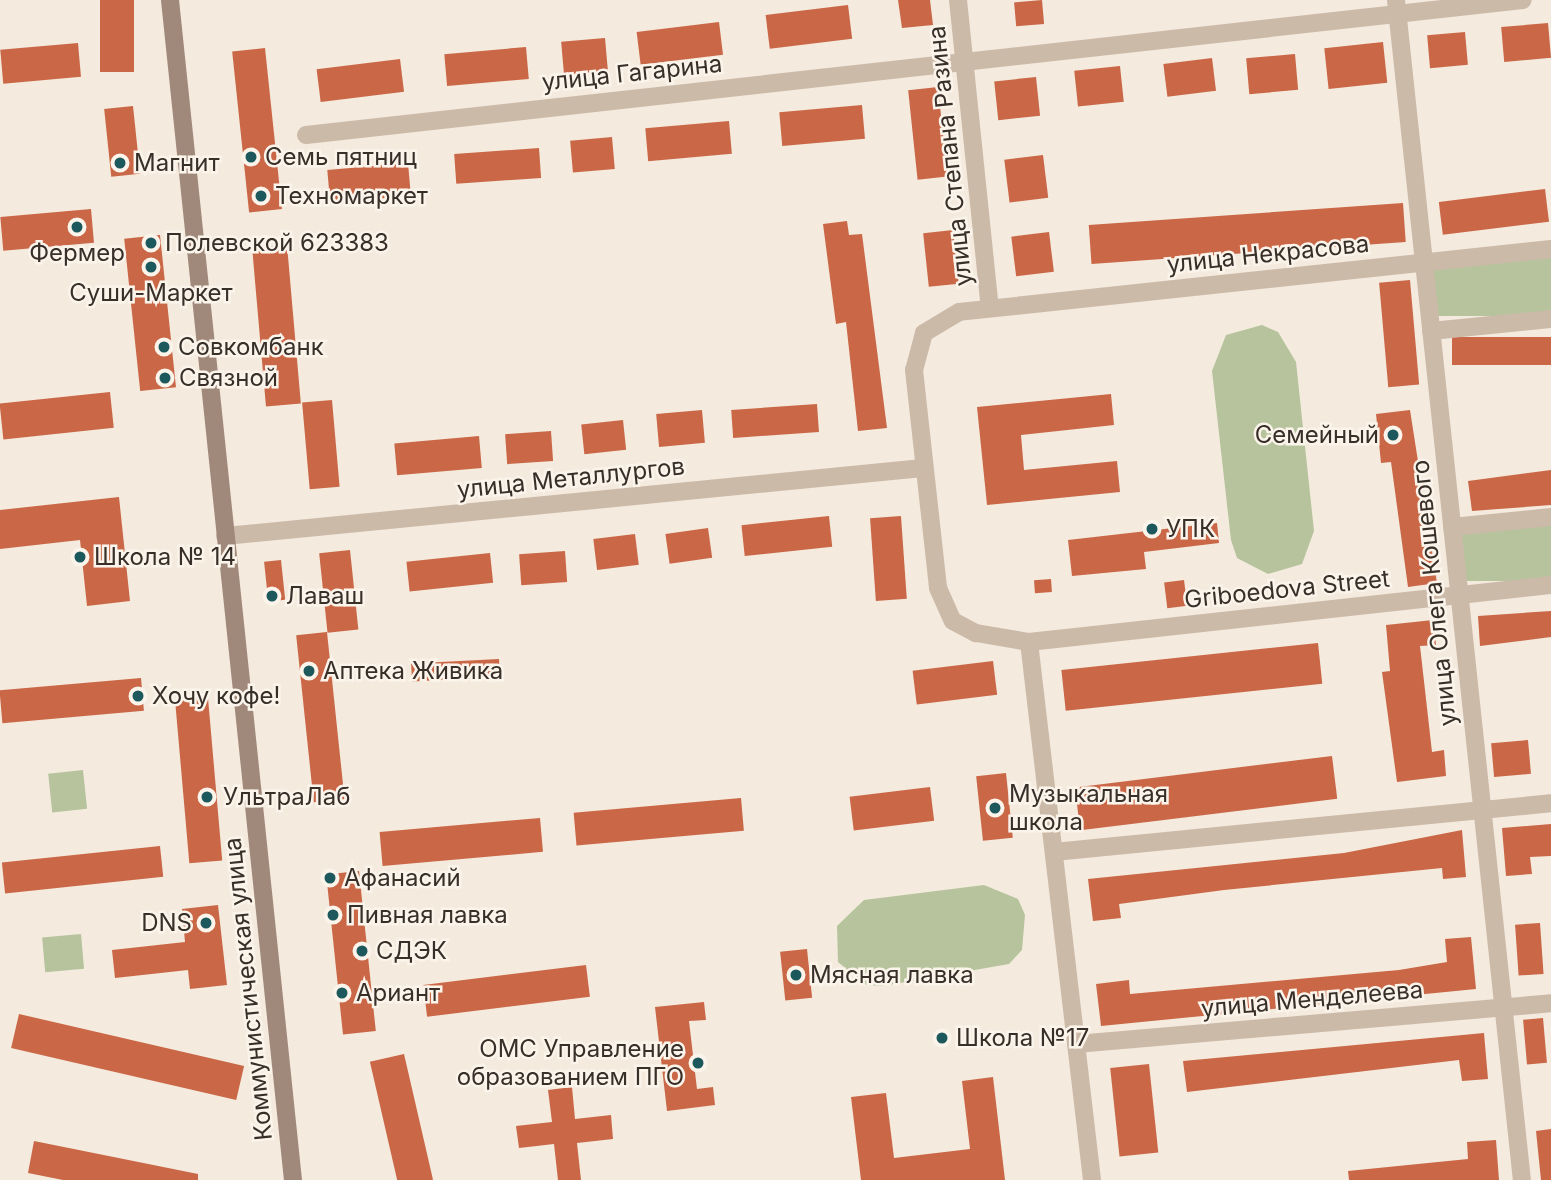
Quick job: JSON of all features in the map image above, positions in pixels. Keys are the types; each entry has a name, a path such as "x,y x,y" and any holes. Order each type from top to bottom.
{"street":[{"name":"Коммунистическая улица","path":"170,0 293,1180"},
{"name":"улица Степана Разина","path":"958,0 990,308"},
{"name":"улица Гагарина","path":"306,135 964,60 1397,7 1523,0"},
{"name":"улица Олега Кошевого","path":"1397,7 1522,1180"},
{"name":"улица Некрасова","path":"923,468 918,342 948,316 990,308 1551,249"},
{"path":"1431,331 1551,319"},
{"name":"улица Металлургов","path":"225,536 923,468"},
{"name":"Griboedova Street","path":"923,468 937,588 948,615 976,634 1029,642 1551,585"},
{"path":"1452,527 1551,517"},
{"path":"1029,642 1092,1180"},
{"path":"1054,852 1551,803"},
{"name":"улица Менделеева","path":"1076,1044 1551,1003"}],"green space":[{"path":"1429,255 1551,255 1551,316 1429,316"},
{"path":"1262,325 1278,332 1296,362 1314,531 1302,564 1268,574 1237,558 1231,540 1212,371 1226,335"},
{"path":"1458,521 1551,521 1551,581 1458,581"},
{"path":"83,770 87,809 52,812 48,774"},
{"path":"984,885 1018,899 1025,915 1022,950 1009,964 883,986 866,985 838,962 837,926 864,900"},
{"path":"81,934 84,969 45,972 42,937"}],"building":[{"path":"100,0 134,0 134,72 100,72"},
{"path":"898,0 930,0 933,25 902,28"},
{"path":"1042,0 1044,24 1016,26 1014,2"},
{"path":"848,5 852,39 770,49 766,15"},
{"path":"719,22 723,55 641,65 637,32"},
{"path":"1548,23 1551,58 1504,62 1501,27"},
{"path":"1465,32 1468,65 1430,68 1427,35"},
{"path":"605,38 608,71 564,75 561,42"},
{"path":"1383,42 1387,83 1329,89 1324,48"},
{"path":"78,43 81,77 3,84 0,50"},
{"path":"526,47 529,79 447,86 444,54"},
{"path":"265,48 282,209 249,213 232,51"},
{"path":"1295,54 1298,90 1249,94 1246,58"},
{"path":"1212,58 1216,91 1167,97 1163,64"},
{"path":"400,59 404,92 321,102 317,69"},
{"path":"1120,66 1124,102 1078,107 1074,71"},
{"path":"1036,77 1040,116 998,120 994,81"},
{"path":"938,87 947,177 918,180 908,90"},
{"path":"862,105 865,139 782,146 779,112"},
{"path":"133,106 140,174 111,177 104,109"},
{"path":"729,121 732,154 648,161 645,128"},
{"path":"612,137 615,169 573,173 570,141"},
{"path":"539,148 541,178 456,184 454,154"},
{"path":"1043,155 1048,198 1010,202 1004,160"},
{"path":"408,163 411,196 330,203 327,170"},
{"path":"1545,189 1549,222 1443,235 1439,202"},
{"path":"1403,203 1406,242 1091,264 1089,225"},
{"path":"91,209 94,243 3,251 0,217"},
{"path":"847,221 849,235 862,234 887,428 858,431 846,322 836,324 823,224"},
{"path":"953,230 959,284 929,287 923,233"},
{"path":"1049,232 1054,272 1016,276 1011,237"},
{"path":"160,235 176,387 140,391 124,239"},
{"path":"287,245 301,403 266,406 252,248"},
{"path":"1410,280 1419,385 1388,387 1379,283"},
{"path":"1452,337 1551,337 1551,365 1452,365"},
{"path":"110,392 114,428 3,439 0,404"},
{"path":"1111,394 1114,425 1021,435 1024,470 1117,461 1120,492 987,505 977,407"},
{"path":"332,400 340,487 310,489 302,403"},
{"path":"817,404 819,432 733,438 731,410"},
{"path":"702,410 705,443 659,447 656,414"},
{"path":"1410,410 1437,583 1408,587 1391,462 1381,463 1376,414"},
{"path":"623,420 626,450 584,454 581,424"},
{"path":"551,431 553,461 507,464 505,434"},
{"path":"479,436 482,468 397,475 394,443"},
{"path":"1551,470 1551,505 1472,511 1468,481"},
{"path":"119,497 130,601 87,606 80,540 0,549 0,510"},
{"path":"829,516 832,547 745,556 741,525"},
{"path":"901,516 907,599 876,601 870,518"},
{"path":"1217,523 1219,543 1144,552 1146,569 1072,576 1068,540"},
{"path":"708,528 712,558 670,564 665,534"},
{"path":"635,534 639,565 597,570 593,539"},
{"path":"350,550 358,630 328,633 319,553"},
{"path":"565,551 567,582 521,585 519,554"},
{"path":"490,553 493,583 410,592 406,562"},
{"path":"281,560 285,600 268,602 264,562"},
{"path":"1051,579 1052,592 1035,593 1034,580"},
{"path":"1184,580 1187,606 1167,608 1164,582"},
{"path":"1551,611 1551,637 1480,646 1478,616"},
{"path":"1433,620 1436,645 1420,646 1432,752 1444,750 1446,776 1397,782 1382,672 1390,671 1386,625"},
{"path":"327,632 345,799 314,802 296,635"},
{"path":"1318,643 1322,684 1066,711 1061,670"},
{"path":"499,659 500,677 412,682 411,664"},
{"path":"993,661 997,695 917,705 913,671"},
{"path":"141,678 144,711 2,723 0,690"},
{"path":"208,698 222,860 189,863 175,701"},
{"path":"1528,740 1531,774 1494,777 1491,743"},
{"path":"1332,756 1337,799 1080,830 1075,788"},
{"path":"1006,773 1013,838 983,841 976,776"},
{"path":"930,787 934,821 854,831 850,797"},
{"path":"741,798 744,831 577,846 574,813"},
{"path":"540,818 543,852 383,866 380,832"},
{"path":"1551,824 1551,856 1530,857 1532,874 1506,876 1502,828"},
{"path":"1462,830 1466,877 1443,879 1442,868 1224,890 1119,904 1121,918 1093,921 1088,879 1344,853"},
{"path":"160,846 163,877 5,893 2,863"},
{"path":"359,871 376,1031 343,1035 326,874"},
{"path":"218,905 227,985 190,989 188,970 115,978 112,950 185,942 182,909"},
{"path":"1540,923 1544,974 1519,976 1515,925"},
{"path":"1471,937 1476,989 1101,1026 1096,984 1129,980 1130,994 1399,970 1447,962 1445,939"},
{"name":"Мясная лавка","path":"807,949 812,998 785,1001 780,952"},
{"path":"586,965 590,997 427,1017 423,985"},
{"path":"704,1002 706,1020 689,1021 697,1089 713,1087 715,1105 667,1111 655,1007"},
{"path":"19,1014 244,1066 236,1100 11,1048"},
{"path":"1543,1018 1547,1063 1527,1065 1523,1020"},
{"path":"1484,1033 1488,1079 1462,1081 1459,1060 1187,1092 1183,1061"},
{"path":"404,1054 433,1180 397,1180 370,1062"},
{"path":"1149,1064 1158,1153 1120,1157 1110,1068"},
{"path":"993,1077 1005,1180 861,1180 851,1097 886,1093 894,1158 970,1149 962,1081"},
{"path":"572,1087 575,1119 611,1115 613,1139 577,1143 581,1180 558,1180 554,1144 519,1148 516,1126 552,1122 548,1090"},
{"path":"1551,1129 1551,1180 1541,1180 1536,1131"},
{"path":"1496,1140 1499,1180 1349,1180 1348,1171 1468,1159 1467,1142"},
{"path":"34,1141 198,1174 198,1180 63,1180 28,1173"}],"place":[{"name":"Семь пятниц","path":"251,157"},
{"name":"Магнит","path":"120,163"},
{"name":"Техномаркет","path":"261,196"},
{"name":"Фермер","path":"77,227"},
{"name":"Полевской 623383","path":"151,243"},
{"name":"Суши-Маркет","path":"151,267"},
{"name":"Совкомбанк","path":"164,347"},
{"name":"Связной","path":"165,378"},
{"name":"Семейный","path":"1393,435"},
{"name":"УПК","path":"1152,529"},
{"name":"Школа № 14","path":"80,557"},
{"name":"Лаваш","path":"272,596"},
{"name":"Аптека Живика","path":"309,671"},
{"name":"Хочу кофе!","path":"138,696"},
{"name":"УльтраЛаб","path":"207,797"},
{"name":"Музыкальная школа","path":"995,808"},
{"name":"Афанасий","path":"330,878"},
{"name":"Пивная лавка","path":"333,915"},
{"name":"DNS","path":"206,923"},
{"name":"СДЭК","path":"362,951"},
{"name":"Мясная лавка","path":"796,975"},
{"name":"Ариант","path":"342,993"},
{"name":"Школа №17","path":"942,1038"},
{"name":"ОМС Управление образованием ПГО","path":"698,1063"}]}
